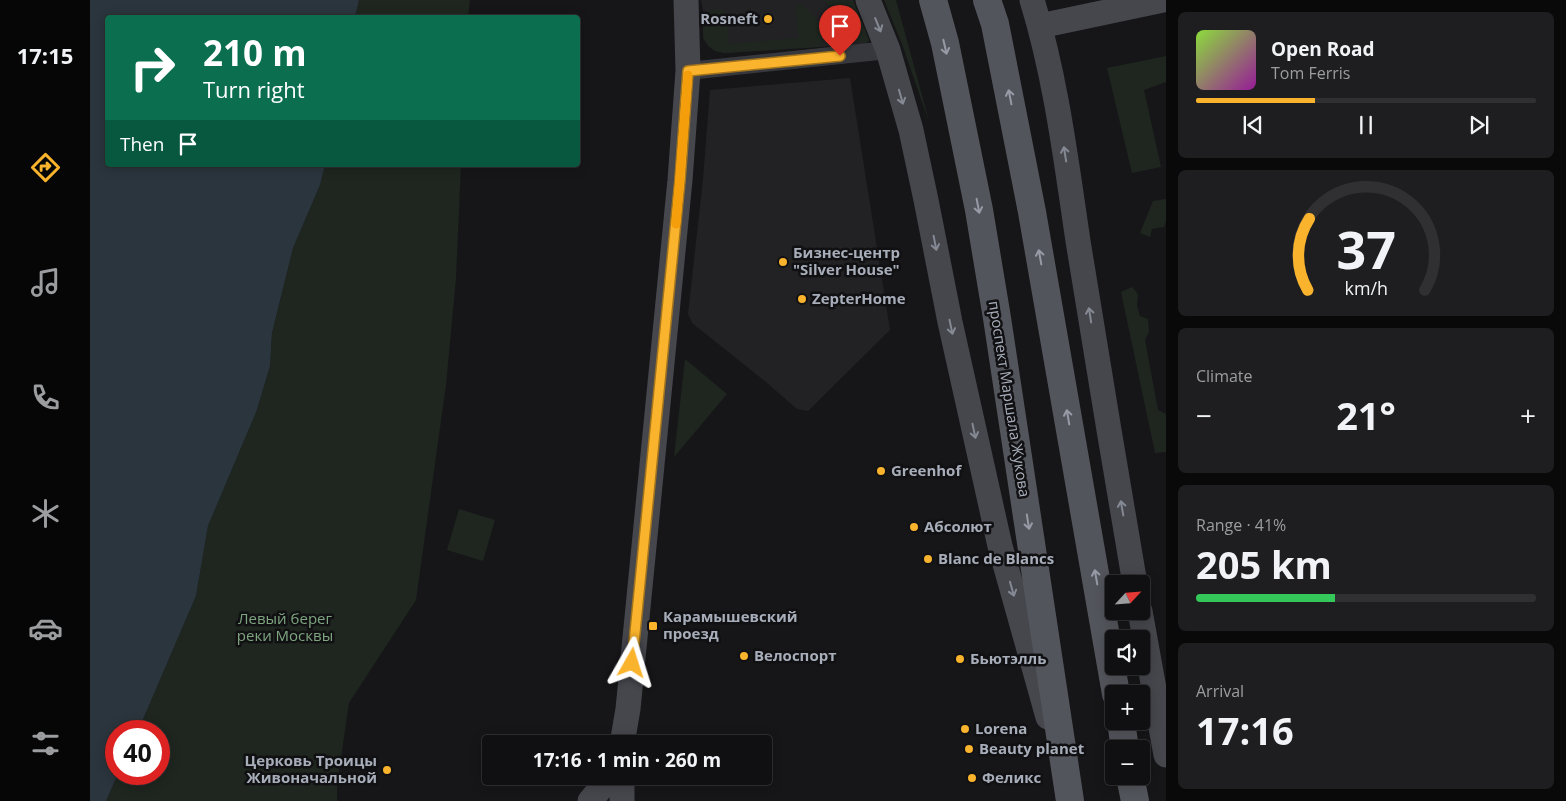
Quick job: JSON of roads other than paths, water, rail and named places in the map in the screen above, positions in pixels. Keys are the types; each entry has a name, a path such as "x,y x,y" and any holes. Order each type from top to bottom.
{"main road":[{"path":"623,735 628,709 679,190 688,71 686,0"},
{"path":"868,0 888,50 911,130 950,322 1000,546 1070,799"},
{"name":"проспект Маршала Жукова","path":"933,0 945,43 979,210 1070,799"},
{"path":"988,0 995,24 1032,212 1114,685"},
{"path":"1032,0 1040,26 1055,94 1133,575"},
{"path":"1040,26 1163,0"},
{"path":"1142,620 1166,754"},
{"path":"622,785 622,801"},
{"path":"1132,785 1135,801"}],"street":[{"path":"688,71 888,50"}],"place":[{"name":"Rosneft","path":"768,19"},
{"name":"Бизнес-центр \"Silver House\"","path":"783,262"},
{"name":"ZepterHome","path":"802,299"},
{"name":"Greenhof","path":"881,471"},
{"name":"Абсолют","path":"914,527"},
{"name":"Blanc de Blancs","path":"928,559"},
{"name":"Карамышевский проезд","path":"653,626"},
{"name":"Велоспорт","path":"744,656"},
{"name":"Бьютэлль","path":"960,659"},
{"name":"Lorena","path":"965,729"},
{"name":"Beauty planet","path":"969,749"},
{"name":"Церковь Троицы Живоначальной","path":"387,770"},
{"name":"Феликс","path":"972,778"}],"park label":[{"name":"Левый берег реки Москвы","path":"285,628"}]}
